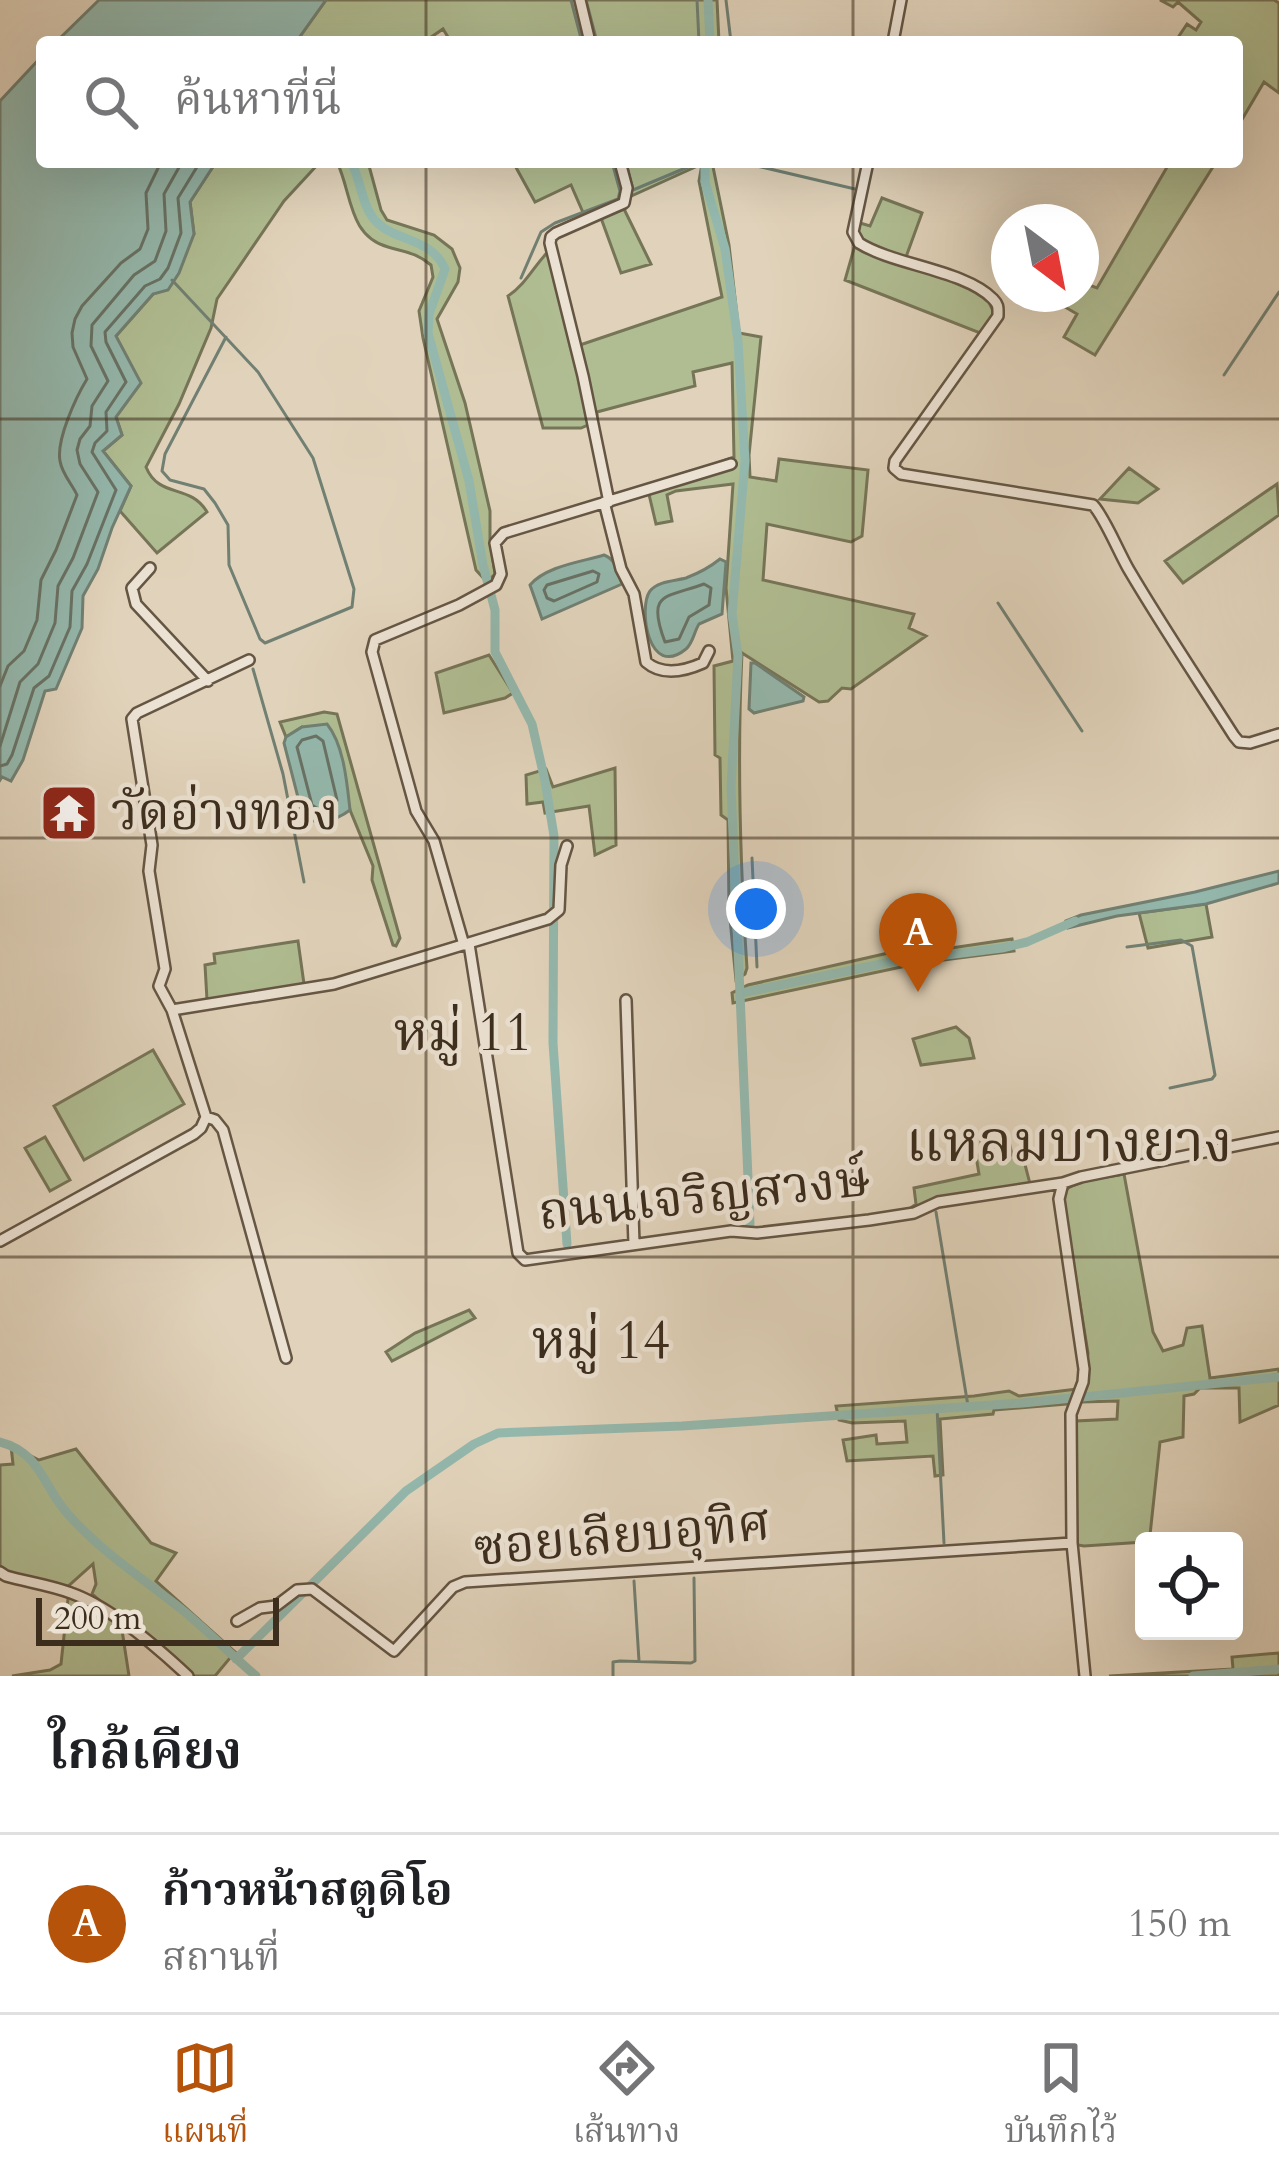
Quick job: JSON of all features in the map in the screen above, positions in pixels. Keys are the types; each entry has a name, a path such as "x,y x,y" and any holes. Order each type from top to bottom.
{"street":[{"path":"580,0 589,36"},
{"path":"894,36 901,0"},
{"path":"622,168 627,188 624,203 556,232 550,243 646,662 663,671 681,669 699,665 709,652"},
{"path":"867,168 854,232 859,243 974,286 992,298 999,310 895,460 894,469 901,474 1093,505 1234,736 1239,742 1250,742 1279,734"},
{"path":"466,944 434,841 416,812 373,652 376,640 490,590 500,579 498,537 731,464"},
{"path":"151,568 132,588 136,604 208,681"},
{"path":"0,1241 194,1134 206,1117 172,1010 159,986 165,969 132,719 136,712 249,660"},
{"path":"172,1010 334,984 552,917 561,900 561,865 567,846"},
{"name":"ถนนเจริญสวงษ์","path":"466,944 520,1258 530,1261 634,1244 914,1213 938,1202 1063,1183 1279,1137"},
{"path":"626,1000 634,1244"},
{"path":"206,1117 223,1130 286,1358"},
{"path":"1063,1183 1059,1199 1084,1369 1071,1414 1072,1543 1085,1676"},
{"name":"ซอยเลียบอุทิศ","path":"237,1621 308,1588 394,1652 453,1587 466,1582 1072,1543"},
{"path":"0,1572 86,1600 188,1676"}],"green space":[{"path":"326,0 717,0 719,36 447,36 443,29 433,36 300,36"},
{"path":"1160,0 1279,3 1279,93 1264,82 1243,118 1243,36 1179,36 1187,24 1196,30 1201,22 1178,2 1173,7"},
{"path":"212,168 314,168 284,201 217,299 211,328 179,404 146,467 159,483 192,497 207,512 157,553 120,511 131,486 103,451 122,435 116,417 116,336 154,293 194,234 190,202"},
{"path":"340,168 370,168 387,220 434,235 452,249 460,268 458,282 437,319 465,403 490,511 495,574 487,582 476,570 423,338 419,311 433,277 431,265 365,233"},
{"path":"516,168 693,168 585,217 571,185 535,202"},
{"path":"701,168 713,168 729,245 739,333 761,337 750,477 776,481 779,459 868,470 862,536 851,542 767,524 763,580 914,614 909,628 926,636 851,689 842,688 828,701 819,702 742,653 740,811 747,968 736,980 728,820 721,815 720,758 715,755 714,666 733,661 726,588 733,484 667,495 672,521 656,524 647,486 690,471 716,469 717,463 734,457 732,363 693,372 695,386 597,412 597,421 581,428 543,428 508,296 554,246 580,345 722,297 699,181"},
{"path":"1167,168 1212,168 1095,355 1064,337 1077,314 1074,312 1099,312 1099,285"},
{"path":"882,198 922,213 906,257 861,243 857,237 860,223 870,226"},
{"path":"624,209 651,264 621,273 601,218"},
{"path":"855,245 972,289 988,300 994,313 980,333 845,280"},
{"path":"1129,468 1158,489 1138,503 1100,499"},
{"path":"1277,484 1279,515 1183,583 1165,561"},
{"path":"489,655 513,693 444,713 436,673"},
{"path":"324,712 337,714 400,938 396,946 372,880 373,866 350,810 339,753 302,727 286,737 280,722"},
{"path":"615,768 616,845 595,855 589,806 545,813 543,802 527,804 526,775 546,769 553,787"},
{"path":"1206,904 1212,937 1148,948 1139,913"},
{"path":"1012,939 1014,951 920,963 733,1003 732,993 748,985 906,949 911,954"},
{"path":"298,941 304,984 207,1000 205,965 215,963 214,954"},
{"path":"956,1027 969,1038 974,1058 921,1065 913,1039"},
{"path":"153,1050 184,1104 84,1160 54,1106"},
{"path":"45,1137 70,1180 50,1191 25,1148"},
{"path":"1009,1141 1012,1155 1022,1153 1030,1184 908,1210 916,1204 914,1188 979,1174 976,1156 983,1153 981,1142"},
{"path":"1124,1174 1153,1332 1163,1351 1183,1345 1187,1328 1202,1326 1210,1378 1279,1369 1279,1405 1240,1422 1239,1388 1200,1388 1184,1396 1183,1437 1160,1442 1150,1532 1135,1532 1135,1543 1084,1546 1078,1545 1076,1537 1076,1421 1117,1419 1118,1401 1083,1402 1088,1353 1064,1191 1085,1181"},
{"path":"469,1310 475,1318 392,1361 386,1352 415,1333"},
{"path":"1077,1389 1072,1403 940,1419 943,1475 935,1476 933,1456 847,1461 843,1440 876,1435 877,1444 907,1442 905,1421 852,1423 839,1420 836,1406 1009,1391 1019,1396"},
{"path":"11,1446 39,1460 76,1449 151,1543 176,1553 156,1581 235,1652 215,1676 193,1676 120,1617 129,1676 12,1676 61,1664 66,1595 114,1613 92,1594 96,1584 93,1564 66,1588 0,1567 0,1465 13,1464"},
{"path":"1279,1653 1279,1676 1109,1676 1233,1669 1232,1657"}],"water":[{"path":"99,0 326,0 300,36 62,36"},
{"path":"36,62 36,168 212,168 190,202 194,234 179,273 168,290 153,294 116,336 141,383 116,417 122,435 103,451 131,486 83,596 82,628 56,689 45,691 23,760 11,781 0,780 0,101"},
{"path":"604,555 614,563 622,584 542,619 530,585 554,569"},
{"path":"720,559 726,562 722,614 699,624 686,649 663,655 649,638 646,625 650,591"},
{"path":"751,663 804,697 803,701 754,713 749,709"},
{"path":"327,724 341,753 350,810 318,821 302,813 284,743 302,727"},
{"path":"1279,871 1279,883 1206,904 1068,928 1066,921 1081,915"}],"waterway":[{"path":"571,0 580,36"},
{"path":"586,0 595,36"},
{"path":"697,0 699,36"},
{"path":"708,0 710,36"},
{"path":"726,0 730,36"},
{"path":"354,168 373,218 430,250 445,269 429,314 428,333 469,481 495,610 495,652 532,724 554,836 553,1043 567,1244"},
{"path":"521,278 541,232 618,199 614,168"},
{"path":"628,168 633,190 686,168"},
{"path":"705,168 725,249 738,341 745,461 732,614 738,656 731,787 750,1224"},
{"path":"766,168 855,189"},
{"path":"172,280 258,372 313,458 354,589 352,607 265,643 229,565 228,525 215,503 204,489 170,480 162,471 165,454 226,337"},
{"path":"1224,375 1279,292"},
{"path":"998,603 1082,731"},
{"path":"253,669 283,774 304,882"},
{"path":"752,858 757,967"},
{"path":"742,993 891,962 1002,948 1075,921"},
{"path":"1127,947 1181,940 1192,946 1215,1075 1170,1088"},
{"path":"936,1212 968,1406"},
{"path":"236,1659 406,1491 498,1433 1023,1403 1279,1377"},
{"path":"937,1408 944,1543"},
{"path":"0,1442 32,1462 59,1503 93,1540 190,1616 256,1676"},
{"path":"613,1676 613,1662 695,1661 694,1578"},
{"path":"634,1581 639,1661"},
{"path":"1193,1676 1279,1669"}],"place":[{"name":"วัดอ่างทอง","path":"69,813"},
{"name":"ก้าวหน้าสตูดิโอ","path":"918,992"}],"district":[{"name":"หมู่ 11","path":"463,1033"},
{"name":"แหลมบางยาง","path":"1069,1143"},
{"name":"หมู่ 14","path":"601,1341"}]}
